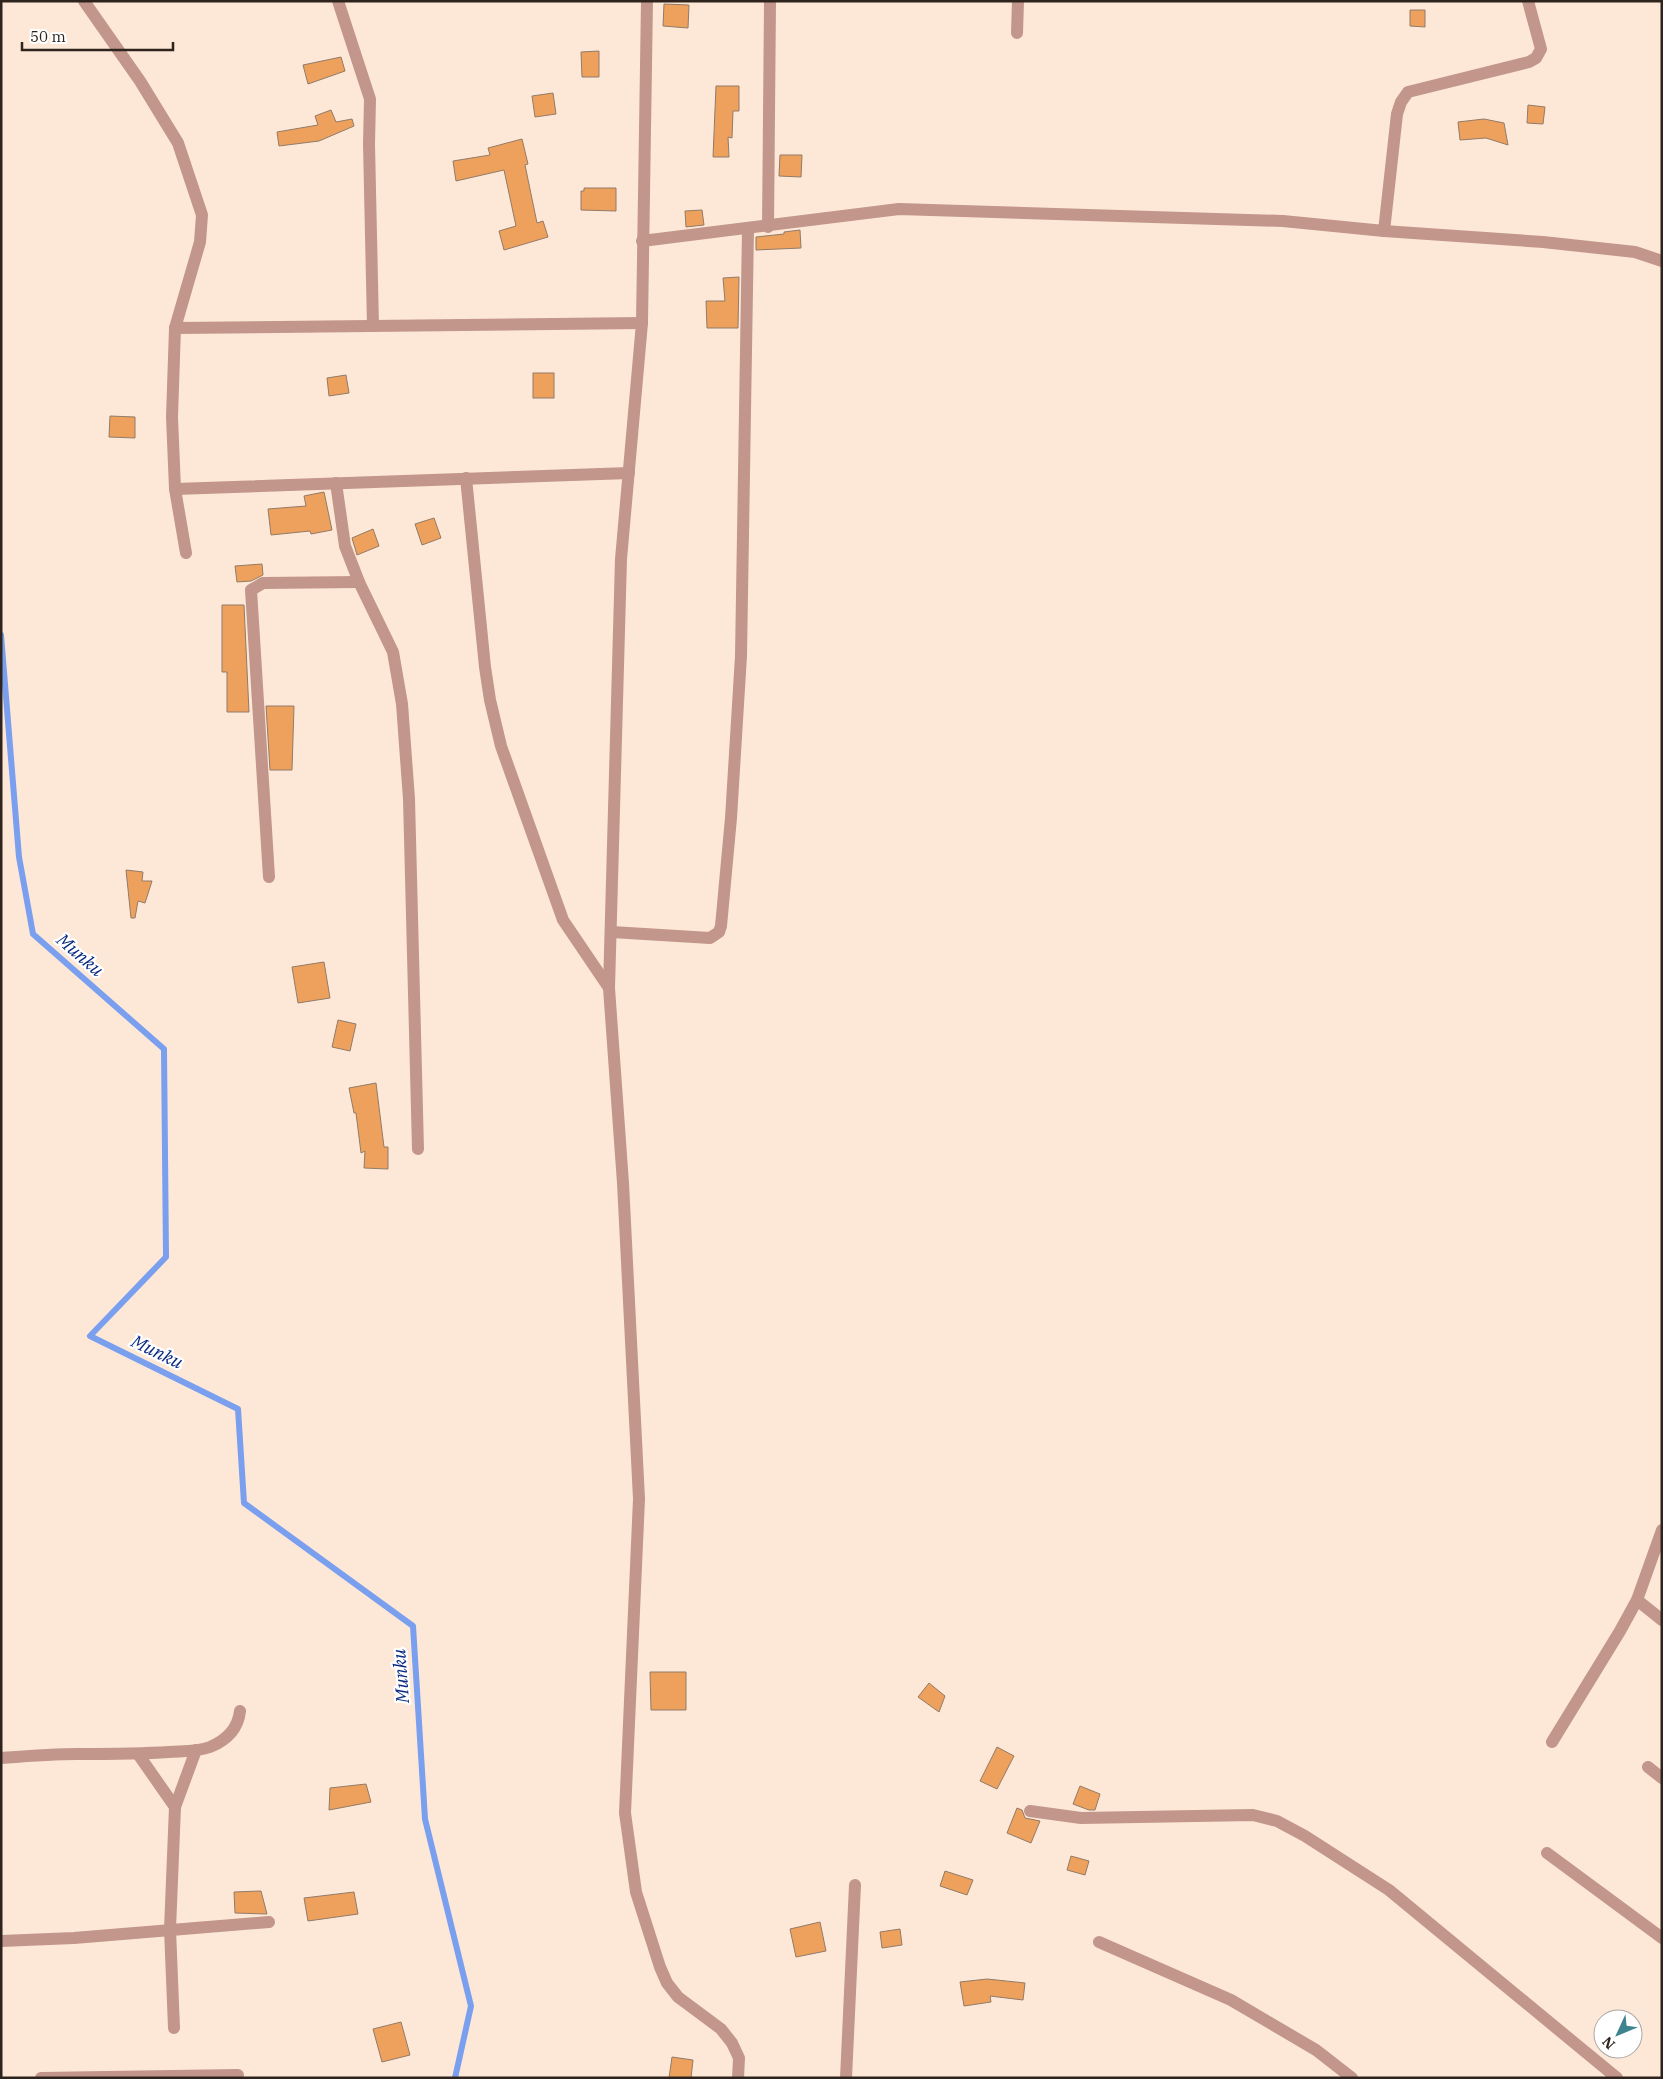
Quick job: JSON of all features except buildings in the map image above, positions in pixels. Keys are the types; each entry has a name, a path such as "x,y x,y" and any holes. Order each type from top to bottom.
{"street":[{"path":"84,1 140,81 178,142 202,215 200,242 175,328 172,417 175,489 186,553"},
{"path":"338,1 370,98 369,144 373,326"},
{"path":"647,1 642,323 621,559 609,988 623,1183 639,1499 626,1813 636,1892 660,1967 678,1997 721,2030 732,2043 739,2058 738,2078"},
{"path":"768,227 770,1"},
{"path":"1017,34 1018,1"},
{"path":"1384,231 1397,114 1401,102 1408,92 1529,62 1536,58 1541,49 1528,1"},
{"path":"642,241 768,227 899,209 1283,221 1384,231 1543,242 1635,252 1662,261"},
{"path":"612,932 710,938 719,932 721,926 731,818 740,656 748,229"},
{"path":"175,328 642,323"},
{"path":"175,489 629,472"},
{"path":"466,478 485,667 490,700 501,746 563,920 609,988"},
{"path":"336,483 345,546 358,582 394,652 402,704 409,799 418,1149"},
{"path":"268,877 251,590 263,583 358,582"},
{"path":"1552,1742 1637,1600 1662,1530"},
{"path":"1637,1600 1662,1620"},
{"path":"1,1758 62,1754 138,1754 196,1750 210,1746 228,1736 238,1721 240,1711"},
{"path":"174,2028 170,1929 175,1807 196,1750"},
{"path":"138,1754 175,1807"},
{"path":"1648,1767 1662,1778"},
{"path":"1030,1811 1081,1818 1253,1815 1277,1821 1305,1836 1389,1890 1617,2078"},
{"path":"1547,1854 1662,1938"},
{"path":"846,2078 854,1885"},
{"path":"1,1941 74,1938 269,1922"},
{"path":"1099,1942 1231,2000 1316,2050 1352,2078"},
{"path":"41,2078 238,2075"}],"waterway":[{"name":"Munku","path":"1,635 19,857 33,934 164,1049 166,1257 90,1336 238,1409 244,1503 413,1626 425,1819 471,2006 455,2078"}]}
